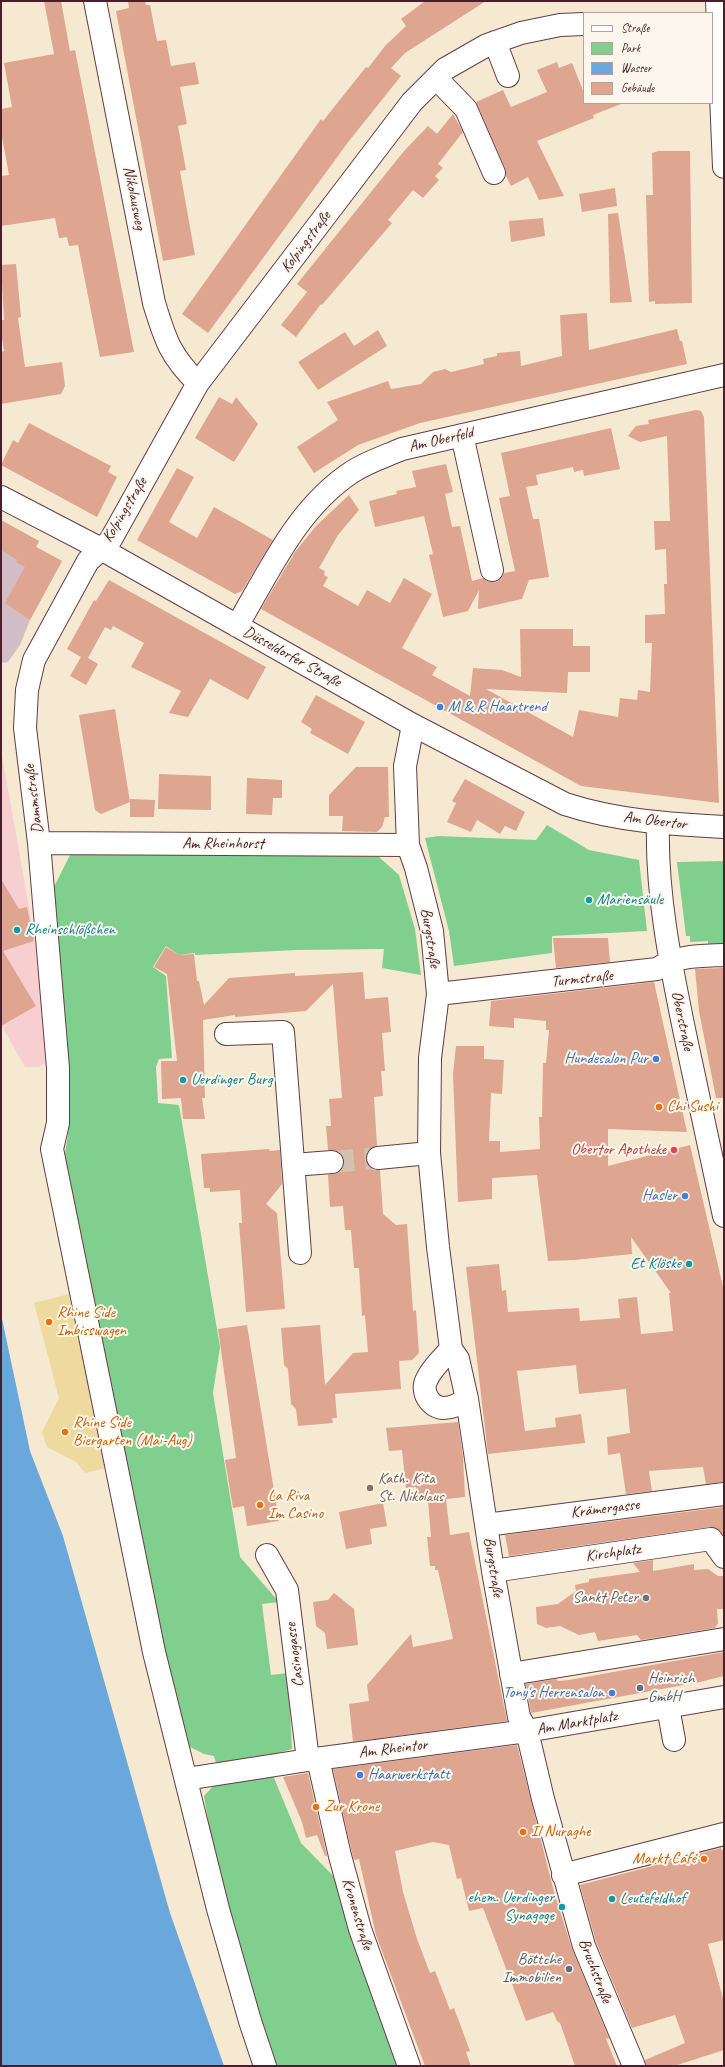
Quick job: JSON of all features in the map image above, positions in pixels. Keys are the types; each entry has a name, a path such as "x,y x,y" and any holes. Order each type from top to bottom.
{"street":[{"name":"Nikolausweg","path":"95,1 154,303 166,342 184,369 198,383"},
{"path":"717,16 724,167"},
{"name":"Kolpingstraße","path":"101,550 110,541 198,383 412,102 445,69 495,42 521,33 560,25 583,24"},
{"path":"495,42 508,76"},
{"path":"436,78 466,109 494,173"},
{"name":"Am Oberfeld","path":"237,626 292,532 319,499 353,471 402,449 724,375"},
{"path":"462,435 492,570"},
{"name":"Düsseldorfer Straße","path":"1,497 101,550 413,725 565,804 586,811"},
{"name":"Dammstraße","path":"101,550 88,561 34,660 27,690 25,728 39,842 58,1068 58,1123 52,1149 154,1652 218,1909 250,2021 265,2066"},
{"name":"Burgstraße","path":"413,725 404,766 408,845 416,868 432,931 438,994 430,1058 429,1154 438,1247 451,1349 458,1359 467,1399 492,1571 519,1717 527,1731"},
{"name":"Am Obertor","path":"586,811 658,824 724,827"},
{"name":"Oberstraße","path":"658,824 661,887 670,961 724,1216"},
{"name":"Am Rheinhorst","path":"39,842 408,845"},
{"name":"Turmstraße","path":"438,994 657,970 670,961 690,957 724,955"},
{"path":"226,1034 284,1032 300,1253"},
{"path":"378,1158 429,1154"},
{"path":"293,1165 332,1162"},
{"path":"451,1349 426,1379 424,1391 430,1402 435,1407 444,1408 456,1406 467,1399"},
{"name":"Krämergasse","path":"486,1525 724,1494"},
{"name":"Kirchplatz","path":"492,1571 711,1539 724,1557"},
{"name":"Casinogasse","path":"267,1555 288,1590 313,1759"},
{"path":"511,1674 724,1639"},
{"name":"Am Marktplatz","path":"563,1875 527,1731 724,1697"},
{"path":"668,1707 674,1740"},
{"name":"Am Rheintor","path":"186,1779 313,1759 527,1731"},
{"name":"Kronenstraße","path":"313,1759 360,1929 409,2066"},
{"path":"563,1875 724,1834"},
{"name":"Bruchstraße","path":"563,1875 584,1946 634,2066"}],"shaded area":[{"path":"1,521 39,541 36,547 62,561 30,620 20,645 8,662 1,663"},
{"path":"1,750 35,941 47,1063 38,1067 25,1067 1,1025"}],"green space":[{"path":"547,825 589,850 639,860 647,931 552,936 552,953 454,966 449,931 425,838 438,836 536,840"},
{"path":"84,850 379,857 399,875 415,929 421,975 382,968 384,949 297,950 195,955 195,953 179,955 166,946 153,967 166,976 172,1058 159,1059 156,1067 158,1103 179,1105 220,1347 213,1393 240,1557 279,1602 262,1604 271,1675 288,1673 292,1749 275,1754 216,1763 214,1756 204,1754 188,1746 164,1676 77,1225 65,1154 70,1121 68,1070 50,895 70,855"},
{"path":"724,861 724,947 708,948 708,941 690,942 690,936 686,936 677,862"},
{"path":"272,1773 301,1843 344,1887 405,2066 272,2066 225,1922 204,1796 218,1781"}],"sand":[{"path":"69,1294 106,1468 85,1473 76,1462 47,1447 42,1432 59,1398 34,1303"}],"water":[{"path":"1,1314 30,1451 63,1536 170,1913 224,2066 1,2066"}],"building":[{"path":"44,1 61,1 70,51 75,50 134,352 100,357 78,245 69,246 67,237 59,238 55,218 1,226 1,176 9,175 1,132 1,109 12,107 4,63 54,54"},
{"path":"128,1 145,1 146,5 150,5 157,41 166,40 171,66 195,62 199,84 180,87 187,124 178,126 186,170 180,171 195,255 163,261 116,11 129,8"},
{"path":"425,1 486,1 405,53 391,68 401,76 349,141 208,333 182,314 321,119 323,121 366,67 368,68 385,46 406,26 401,19"},
{"path":"557,62 559,68 572,63 583,90 583,104 621,104 593,115 594,118 537,141 564,196 539,200 528,177 511,186 506,176 505,168 476,102 503,90 511,107 547,92 537,70"},
{"path":"453,114 463,132 438,164 443,168 435,176 439,180 423,198 413,190 388,220 392,223 322,305 321,304 296,337 281,325 307,292 297,284 404,151 428,126 437,134"},
{"path":"658,151 690,151 692,303 655,304 655,301 649,302 646,195 653,195 652,153"},
{"path":"615,188 617,206 582,212 579,194"},
{"path":"618,213 632,302 610,303 608,214"},
{"path":"543,218 545,236 511,242 509,221"},
{"path":"16,264 21,317 18,318 25,367 62,362 65,386 61,394 1,404 1,352 4,351 1,320 4,320 1,265"},
{"path":"587,313 589,350 677,329 680,341 682,341 687,364 420,423 358,445 314,473 297,447 338,420 327,402 388,381 391,389 421,384 433,372 445,369 451,372 484,364 483,359 497,356 497,353 520,351 521,366 562,356 560,315"},
{"path":"378,330 387,346 318,390 298,362 345,332 354,346"},
{"path":"219,397 232,404 236,397 258,424 234,462 195,438"},
{"path":"696,410 701,411 704,417 719,803 581,786 261,609 295,552 316,526 349,495 359,510 338,535 319,568 325,571 324,575 328,577 323,586 358,606 367,590 390,603 404,578 432,594 402,648 437,667 432,675 470,696 473,668 502,670 521,677 520,629 573,629 573,646 590,646 590,672 568,672 567,693 486,689 573,737 579,710 618,717 620,698 637,700 638,690 650,692 652,643 645,643 645,615 665,614 664,584 667,584 666,549 655,550 654,521 670,521 667,436 640,442 628,436 636,426 649,424 648,420"},
{"path":"29,423 111,466 108,472 117,477 97,517 1,465 13,440 18,443"},
{"path":"611,428 620,469 584,476 583,470 574,472 573,467 536,475 538,485 526,487 533,519 539,519 549,577 529,580 522,599 478,609 479,590 468,611 443,617 429,555 433,554 424,516 375,527 369,501 397,494 396,491 416,487 412,471 446,464 453,492 445,494 452,527 460,526 472,581 483,578 489,582 495,582 501,579 504,573 515,571 499,498 510,496 501,453"},
{"path":"177,468 194,477 169,522 197,538 214,507 273,540 242,591 235,594 137,540"},
{"path":"1,520 39,541 36,547 62,561 30,620 5,603 25,567 1,550"},
{"path":"109,580 266,667 248,700 210,679 188,717 169,713 181,691 131,667 144,643 113,626 111,630 105,627 88,658 98,664 86,685 70,676 81,657 67,649 94,600 96,601"},
{"path":"316,695 365,722 348,754 310,733 312,729 301,722"},
{"path":"115,709 130,802 101,814 95,810 79,715"},
{"path":"356,767 388,767 389,817 385,817 382,827 377,832 342,831 343,816 329,816 329,795"},
{"path":"159,774 211,776 211,810 158,809"},
{"path":"247,778 282,780 282,798 273,798 272,815 246,814"},
{"path":"465,779 525,812 516,831 505,826 500,834 477,820 471,832 447,822 456,803 452,801"},
{"path":"130,799 155,800 154,817 130,817"},
{"path":"1,879 19,909 27,907 34,941 3,951 36,1006 1,1026"},
{"path":"553,938 608,938 610,962 556,968"},
{"path":"166,947 179,955 194,954 197,981 199,981 204,1005 229,978 295,973 295,976 363,972 365,999 388,997 391,1032 382,1033 385,1071 381,1071 383,1096 374,1097 377,1146 370,1148 367,1152 366,1159 368,1166 373,1170 380,1170 383,1214 396,1225 407,1224 413,1311 416,1310 419,1353 412,1360 399,1361 401,1389 335,1394 337,1418 332,1418 333,1423 298,1426 296,1409 291,1404 288,1369 284,1365 281,1328 320,1325 325,1385 353,1353 368,1352 365,1315 362,1316 359,1268 354,1268 351,1230 345,1230 343,1206 330,1207 328,1175 339,1172 343,1168 344,1161 342,1155 338,1151 328,1150 326,1126 331,1126 329,1099 342,1098 333,984 306,1011 235,1017 235,1015 203,1020 205,1098 202,1098 205,1119 183,1119 181,1098 162,1099 161,1061 177,1061 167,974 154,967"},
{"path":"724,968 724,1098 716,1098 699,1011 695,969"},
{"path":"654,982 687,1132 608,1129 608,1166 690,1145 724,1291 724,1482 706,1484 703,1467 649,1471 652,1491 626,1494 620,1453 608,1455 607,1437 630,1433 626,1389 579,1394 576,1365 517,1371 525,1431 556,1427 555,1418 581,1414 585,1443 488,1454 466,1267 499,1264 502,1291 506,1290 508,1312 579,1308 580,1321 620,1318 618,1299 637,1297 641,1334 673,1331 669,1293 671,1293 631,1237 632,1254 548,1261 537,1175 492,1178 492,1199 458,1202 453,1074 456,1046 484,1046 484,1059 504,1060 502,1094 491,1093 489,1141 500,1141 500,1152 540,1149 539,1117 542,1117 543,1063 546,1063 549,1030 546,1030 546,1021 514,1018 514,1028 489,1026 491,1001"},
{"path":"269,1149 270,1151 280,1150 282,1184 266,1204 277,1213 285,1309 246,1312 239,1223 242,1223 240,1190 210,1192 210,1188 204,1188 201,1154"},
{"path":"247,1325 279,1521 247,1526 244,1506 233,1508 225,1460 236,1458 218,1329"},
{"path":"458,1422 463,1457 465,1497 446,1499 450,1535 469,1532 507,1721 353,1742 349,1704 369,1701 367,1685 411,1634 413,1647 453,1639 438,1570 435,1570 435,1566 430,1566 427,1537 431,1537 428,1500 418,1501 416,1487 406,1488 402,1450 389,1451 386,1428"},
{"path":"383,1503 387,1526 370,1529 372,1544 346,1549 339,1512"},
{"path":"724,1507 724,1536 716,1528 709,1527 509,1556 505,1535"},
{"name":"Sankt Peter","path":"653,1560 653,1571 694,1564 694,1570 708,1569 718,1576 724,1576 724,1609 717,1609 718,1623 715,1628 641,1640 637,1635 598,1641 595,1632 579,1635 560,1626 546,1628 537,1624 536,1607 558,1604 576,1591 575,1585 589,1582 589,1579 640,1572 633,1563"},
{"path":"334,1593 354,1609 358,1645 327,1649 325,1633 316,1626 313,1602 328,1600"},
{"path":"724,1652 724,1676 700,1682 531,1713 526,1684 556,1679 558,1681 569,1680"},
{"path":"517,1745 554,1892 572,1949 609,2038 606,2039 617,2066 575,2066 560,2023 557,2021 553,2012 526,2021 483,1908 469,1911 461,1878 457,1879 449,1845 433,1842 395,1851 403,1892 417,1939 430,1973 435,1971 450,2010 454,2008 470,2051 466,2052 471,2066 425,2066 376,1935 359,1859 354,1860 352,1853 333,1769"},
{"path":"308,1773 327,1856 325,1856 317,1835 306,1838 302,1822 283,1777"},
{"path":"721,1848 721,1850 724,1849 724,1940 708,1944 724,2002 724,2050 674,2066 646,2066 645,2060 685,2043 675,2015 632,2028 596,1942 580,1885"}],"tunnel":[{"path":"332,1162 378,1158"}],"place":[{"name":"M & R Haartrend","path":"440,707"},
{"name":"Mariensäule","path":"589,900"},
{"name":"Rheinschlößchen","path":"17,930"},
{"name":"Hundesalon Pur","path":"656,1059"},
{"name":"Uerdinger Burg","path":"183,1080"},
{"name":"Chi Sushi","path":"659,1107"},
{"name":"Obertor Apotheke","path":"674,1150"},
{"name":"Hasler","path":"685,1196"},
{"name":"Et Klöske","path":"689,1264"},
{"name":"Rhine Side Imbisswagen","path":"49,1322"},
{"name":"Rhine Side Biergarten (Mai-Aug)","path":"65,1432"},
{"name":"Kath. Kita St. Nikolaus","path":"370,1488"},
{"name":"La Riva Im Casino","path":"260,1505"},
{"name":"Sankt Peter","path":"646,1598"},
{"name":"Heinrich GmbH","path":"640,1688"},
{"name":"Tony's Herrensalon","path":"612,1693"},
{"name":"Haarwerkstatt","path":"360,1775"},
{"name":"Zur Krone","path":"316,1807"},
{"name":"Il Nuraghe","path":"523,1832"},
{"name":"Markt Café","path":"704,1859"},
{"name":"Leutefeldhof","path":"612,1899"},
{"name":"ehem. Uerdinger Synagoge","path":"562,1907"},
{"name":"Böttche Immobilien","path":"569,1969"}]}
